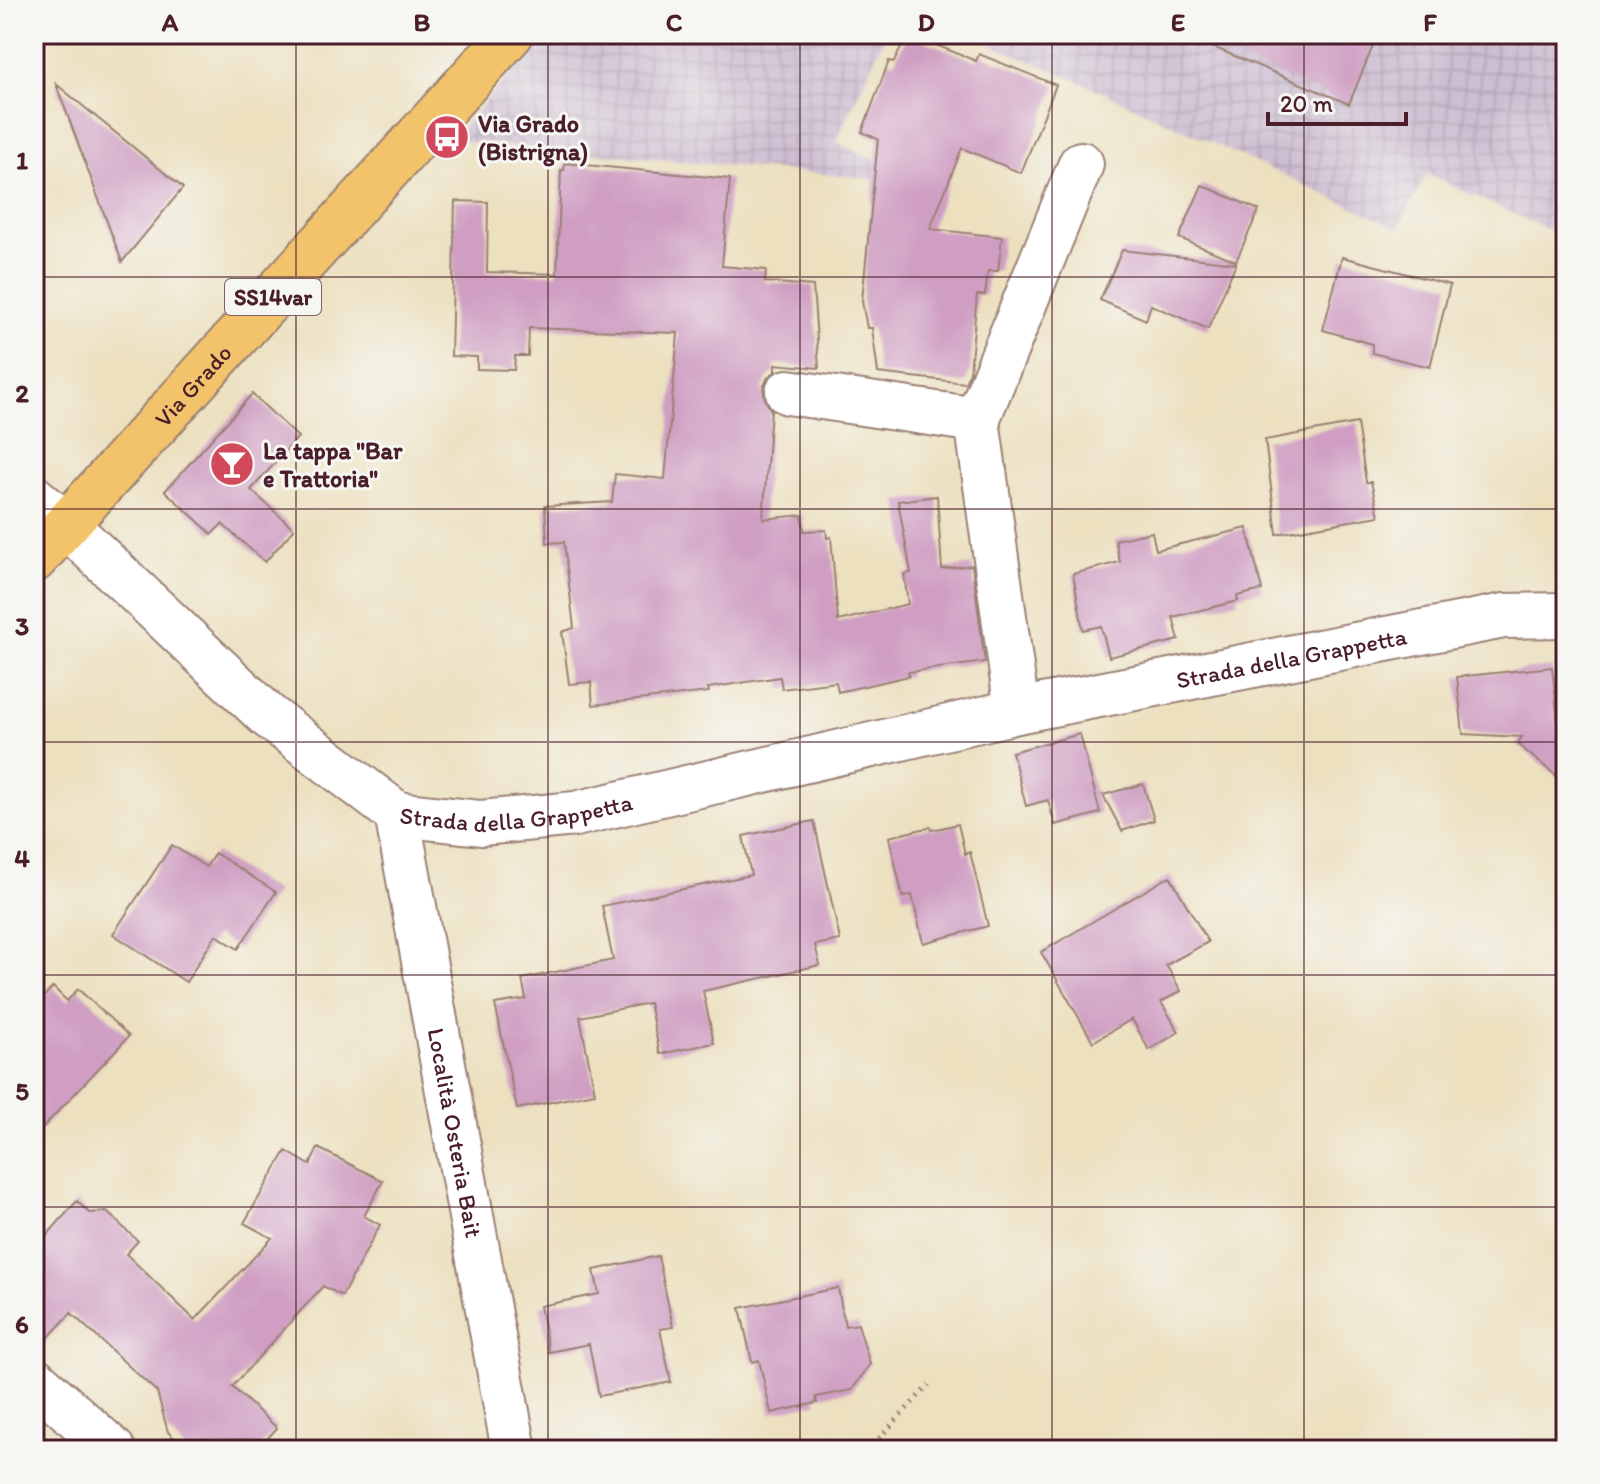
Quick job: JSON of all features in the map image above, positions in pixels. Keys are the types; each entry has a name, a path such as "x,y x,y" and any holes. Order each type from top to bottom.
{"main road":[{"name":"Via Grado","path":"34,560 50,512 511,34"}],"street":[{"path":"1017,711 977,420 1081,164"},
{"path":"788,392 977,420"},
{"name":"Strada della Grappetta","path":"50,512 267,715 397,814 481,823 575,814 1017,711 1504,616 1566,615"},
{"name":"Località Osteria Bait","path":"397,814 514,1450"},
{"path":"34,1379 113,1450"}],"path":[{"path":"868,1450 929,1385"}],"shaded area":[{"path":"545,34 886,34 836,142 930,184 452,140"},
{"path":"965,34 1566,34 1566,238 1427,174 1398,228 1067,76"}],"building":[{"path":"908,34 976,61 979,54 1056,85 1021,173 962,148 930,229 1002,237 998,271 988,271 985,295 977,295 970,372 965,383 878,373 872,328 867,328 862,301 878,139 862,132 889,61 894,62"},
{"path":"1182,34 1378,34 1349,104"},
{"path":"56,84 183,188 122,262"},
{"path":"565,163 730,179 722,266 766,270 765,282 813,286 819,368 775,364 775,372 768,377 763,388 771,410 763,519 802,515 804,531 826,530 827,538 831,537 838,621 908,604 904,574 911,573 898,501 937,496 942,569 972,565 985,662 908,672 909,676 838,692 836,682 782,689 780,677 708,688 709,692 593,705 591,682 569,684 562,632 574,628 564,542 547,543 545,506 612,502 615,474 665,479 678,333 529,328 528,356 515,356 514,370 477,369 477,357 451,356 455,201 488,202 487,272 557,274 561,170 564,170"},
{"path":"1202,185 1259,210 1236,261 1179,238"},
{"path":"1122,250 1236,263 1208,329 1151,305 1146,320 1100,300"},
{"path":"1342,257 1450,285 1430,367 1372,353 1372,344 1323,330"},
{"name":"La tappa \"Bar e Trattoria\"","path":"252,394 298,437 251,490 294,529 265,562 222,524 212,534 165,491"},
{"path":"1357,423 1366,482 1371,482 1379,516 1277,534 1265,440"},
{"path":"1247,528 1262,590 1237,596 1238,601 1173,617 1179,640 1109,657 1101,626 1083,630 1073,574 1120,562 1115,540 1152,532 1156,550"},
{"path":"1552,667 1563,781 1517,744 1522,737 1463,734 1457,677"},
{"path":"1080,734 1100,813 1055,825 1048,800 1026,806 1012,752"},
{"path":"1143,784 1154,820 1122,831 1103,795"},
{"path":"814,821 840,940 815,945 820,965 703,991 714,1043 660,1054 649,1003 580,1017 595,1093 517,1109 495,1004 526,999 522,979 613,960 602,906 751,875 743,836"},
{"path":"958,824 965,854 970,852 988,926 923,943 912,895 903,897 889,837"},
{"path":"172,845 206,867 215,853 276,892 238,949 216,935 186,982 113,934"},
{"path":"1170,876 1208,942 1166,965 1181,991 1161,1002 1179,1032 1149,1050 1132,1019 1093,1042 1041,952"},
{"path":"53,987 67,1001 78,989 129,1036 34,1137 34,1007"},
{"path":"318,1148 383,1181 364,1216 380,1225 342,1296 323,1286 232,1387 277,1428 257,1450 186,1450 168,1432 157,1392 71,1313 34,1353 34,1250 77,1201 89,1213 107,1212 138,1241 126,1254 195,1320 272,1238 244,1223 286,1151 310,1165"},
{"path":"658,1256 673,1327 660,1329 671,1382 599,1396 589,1344 549,1352 540,1306 599,1294 594,1270"},
{"path":"838,1288 845,1326 858,1324 870,1364 852,1390 816,1397 817,1403 771,1413 759,1360 752,1362 740,1308"}],"place":[{"name":"Via Grado (Bistrigna)","path":"447,137"},
{"name":"La tappa \"Bar e Trattoria\"","path":"232,464"}]}
